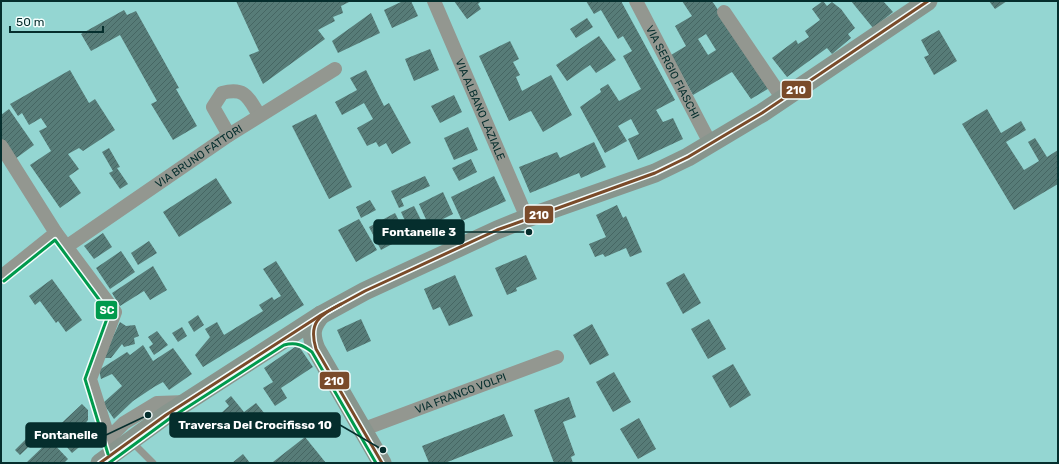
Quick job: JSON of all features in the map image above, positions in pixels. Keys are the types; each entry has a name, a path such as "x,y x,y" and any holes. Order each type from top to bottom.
{"main road":[{"path":"107,451 131,440 321,315 365,291 527,218 655,173 710,144 783,99 928,1"},
{"path":"321,315 312,329 312,337 316,349 364,429 382,463"},
{"path":"282,340 296,338 308,343 316,349"}],"street":[{"name":"VIA ALBANO LAZIALE","path":"434,1 527,218"},
{"name":"VIA SERGIO FIASCHI","path":"636,1 710,144"},
{"path":"724,12 783,99"},
{"name":"VIA BRUNO FATTORI","path":"66,247 259,115 335,69"},
{"path":"229,135 213,107 222,93 234,90 246,95 259,115"},
{"path":"1,146 56,233 115,312 90,379 107,451"},
{"path":"1,277 56,233"},
{"name":"VIA FRANCO VOLPI","path":"364,429 557,357"},
{"path":"107,451 124,423 157,402 187,402"}],"lane":[{"path":"131,440 153,463"}],"building":[{"path":"236,1 351,1 341,6 343,13 333,17 335,21 318,30 325,39 263,84 249,55 259,51"},
{"path":"403,1 411,1 418,16 392,28 384,10"},
{"path":"454,1 481,1 478,4 481,9 467,19"},
{"path":"586,1 621,1 675,100 656,110 663,122 673,118 683,139 638,160 628,139 639,134 631,119 618,126 627,141 605,153 580,107 601,92 600,89 608,84 619,101 641,89 623,56 632,51 623,36 618,39 601,10 594,14"},
{"path":"682,1 712,1 771,87 751,99 732,72 693,95 671,55 686,46 675,26 692,16","holes":["706,34 716,50 708,55 698,39"]},
{"path":"823,1 827,6 832,2 841,9 855,28 848,34 851,38 832,54 827,48 787,77 772,58 796,40 798,44 809,37 805,31 820,20 812,9"},
{"path":"851,1 883,1 893,12 873,28"},
{"path":"989,1 1007,1 995,9"},
{"path":"124,10 127,15 136,11 179,88 176,89 197,126 173,140 151,104 157,101 120,35 91,51 81,34"},
{"path":"371,13 380,33 338,53 332,41"},
{"path":"587,18 593,27 576,38 570,29"},
{"path":"939,30 957,61 934,75 924,57 929,55 921,40"},
{"path":"599,36 616,60 596,73 590,65 567,81 556,65"},
{"path":"510,41 519,59 513,62 520,75 516,77 522,91 551,75 572,115 543,132 531,111 509,121 479,56"},
{"path":"430,49 439,70 414,81 405,59"},
{"path":"70,70 89,103 95,99 115,130 83,151 79,148 68,154 79,169 69,176 81,193 60,208 30,165 51,151 39,131 47,127 41,118 29,125 22,113 18,116 10,104"},
{"path":"366,70 384,106 389,103 411,143 392,154 386,143 379,147 376,142 367,146 357,128 373,119 364,103 342,115 335,102 357,90 350,78"},
{"path":"454,95 462,112 440,123 431,106"},
{"path":"9,109 34,145 15,159 1,139 1,115"},
{"path":"987,109 1001,133 1021,121 1026,130 1006,142 1024,170 1039,161 1028,142 1035,138 1047,157 1058,150 1058,184 1014,210 962,124"},
{"path":"316,114 352,187 329,199 292,126"},
{"path":"468,127 478,150 454,160 444,138"},
{"path":"594,142 606,167 581,178 579,173 530,193 519,167 557,152 560,158"},
{"path":"109,148 120,167 117,168 128,184 120,189 109,173 113,171 102,152"},
{"path":"471,159 477,172 459,181 452,168"},
{"path":"425,176 430,186 401,199 404,206 399,208 391,191"},
{"path":"494,176 506,201 462,221 451,197"},
{"path":"216,178 232,203 179,237 163,212"},
{"path":"443,192 453,214 429,226 419,204"},
{"path":"370,200 376,210 361,218 356,207"},
{"path":"617,205 623,218 626,216 642,252 630,257 626,248 605,257 603,254 595,257 589,244 606,237 596,215"},
{"path":"414,206 425,228 411,234 401,212"},
{"path":"395,213 407,236 381,250 369,227"},
{"path":"359,219 377,250 356,262 338,230"},
{"path":"103,233 112,247 94,259 84,246"},
{"path":"149,241 157,253 138,265 131,253"},
{"path":"121,251 135,272 110,289 96,268"},
{"path":"526,255 537,279 516,288 517,291 507,295 495,268"},
{"path":"276,261 304,305 203,367 195,355 210,337 205,329 217,322 224,335 263,311 259,305 272,297 274,300 281,296 263,269"},
{"path":"153,266 167,290 150,300 144,291 120,306 112,293"},
{"path":"684,273 701,303 683,314 666,283"},
{"path":"455,275 473,316 449,326 440,307 433,310 424,289"},
{"path":"52,279 82,320 66,332 58,321 56,323 40,301 35,305 29,296"},
{"path":"198,315 204,325 194,332 188,322"},
{"path":"361,319 371,341 347,352 337,330"},
{"path":"709,319 726,349 708,359 691,329"},
{"path":"120,322 126,326 135,325 139,336 134,338 135,344 124,347 122,344 111,358 103,358"},
{"path":"592,324 609,355 590,365 573,335"},
{"path":"182,327 187,336 178,342 172,333"},
{"path":"157,331 168,345 154,355 149,347 153,344 148,337"},
{"path":"143,345 153,361 173,348 192,374 169,390 163,382 154,387 133,401 114,419 103,403 122,386 112,374 101,379 99,370 127,352 130,355"},
{"path":"298,345 313,367 281,388 287,398 275,406 263,388 273,382 264,368"},
{"path":"733,364 751,395 730,408 712,376"},
{"path":"614,372 631,402 613,412 596,382"},
{"path":"231,396 244,412 256,403 274,425 259,437 249,425 236,435 219,415 229,406 225,401"},
{"path":"569,397 576,417 563,422 575,455 571,457 573,463 554,463 534,410"},
{"path":"82,404 88,410 88,420 84,425 87,428 89,439 72,453 53,431"},
{"path":"504,414 513,436 445,463 429,463 422,446"},
{"path":"639,418 656,449 638,459 620,429"},
{"path":"31,434 36,440 20,455 15,450"},
{"path":"305,437 326,463 273,462"},
{"path":"50,440 68,459 64,463 26,463"},
{"path":"243,454 250,463 232,463"}],"transit line":[{"name":"210","path":"100,463 166,415 321,315 365,291 497,230 655,173 688,157 762,113 928,1"},
{"name":"SC","path":"4,281 55,240 109,313 85,379 108,454"},
{"name":"210","path":"341,304 321,316 317,321 313,332 316,349 382,463"},
{"name":"SC","path":"109,463 169,419 284,345 292,344 302,346 312,352 376,463"}],"place":[{"name":"Fontanelle 3","path":"529,232"},
{"name":"Fontanelle","path":"148,415"},
{"name":"Traversa Del Crocifisso 10","path":"383,450"}]}
